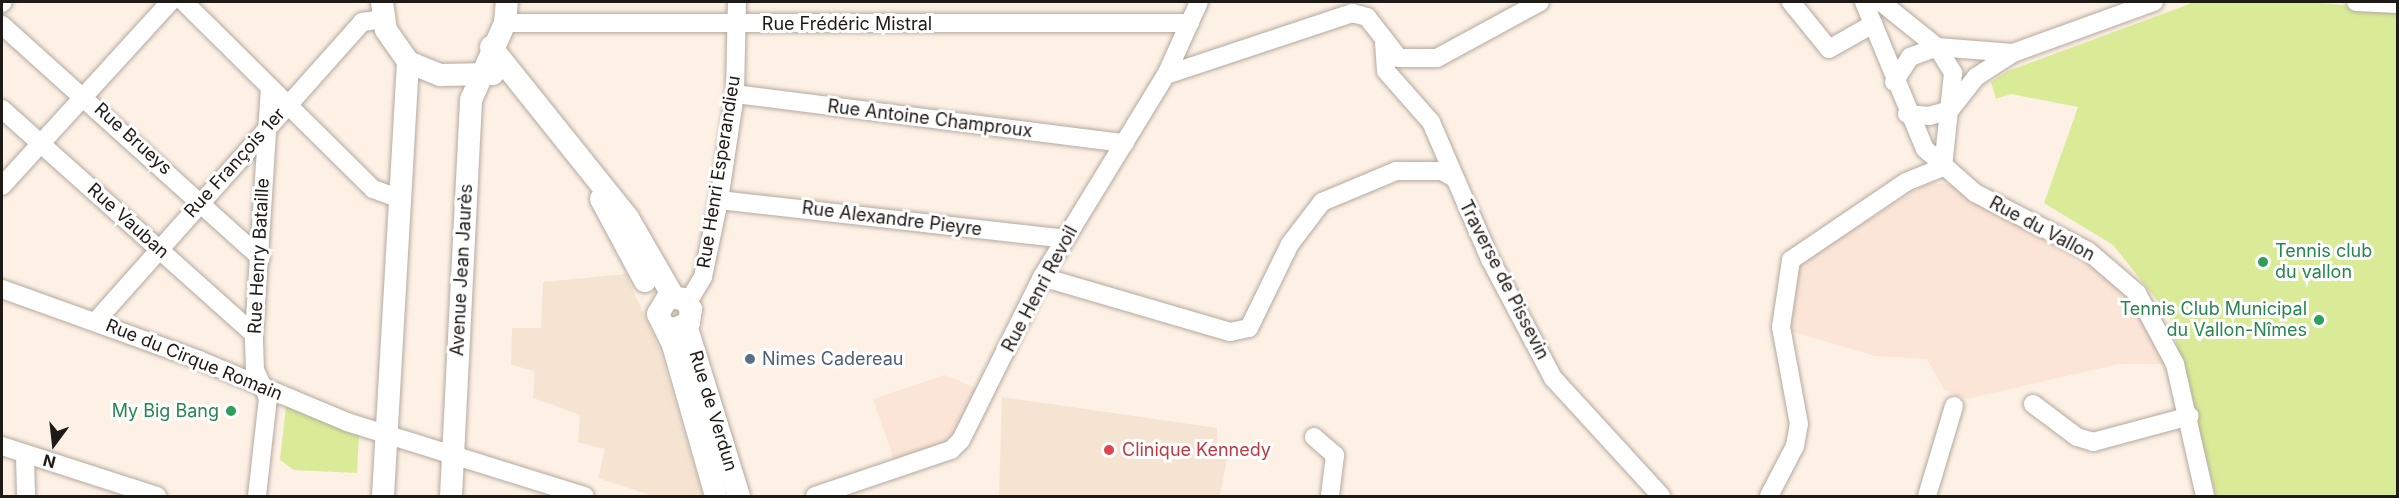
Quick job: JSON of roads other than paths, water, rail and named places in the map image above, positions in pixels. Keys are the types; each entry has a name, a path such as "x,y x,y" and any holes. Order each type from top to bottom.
{"main road":[{"path":"379,6 392,40 408,62 440,75 509,76"},
{"name":"Avenue Jean Jaurès","path":"451,496 470,105 479,74 506,12"},
{"path":"392,40 427,61 446,64 491,47"},
{"name":"Rue de Verdun","path":"491,47 509,76 591,179 675,311 739,496"},
{"path":"383,496 408,62"},
{"name":"Rue de Verdun","path":"675,311 719,490"}],"street":[{"path":"2,186 171,2"},
{"path":"184,2 287,106 374,189 401,200"},
{"name":"Rue Henri Esperandieu","path":"675,311 703,277 719,200 735,94 738,2"},
{"name":"Rue Henri Revoil","path":"814,496 951,450 961,440 1042,276 1166,75 1199,2"},
{"path":"1166,75 1353,13 1367,17 1384,42 1399,58 1437,58 1540,2"},
{"path":"1791,2 1829,49 1873,24"},
{"name":"Rue du Vallon","path":"1864,2 1907,114 1925,149 1944,167 1994,205 2088,250 2116,273 2158,326 2190,416 2204,495"},
{"path":"1769,496 1795,446 1799,424 1781,327 1791,260 1906,182 1944,167 1942,146 1950,110 1953,73 1937,47 1881,2"},
{"path":"1907,114 1929,116 1950,110 1976,76 2013,53 2154,2"},
{"path":"2356,2 2397,4"},
{"name":"Rue François 1er","path":"96,321 202,200 379,6"},
{"name":"Rue Frédéric Mistral","path":"506,12 736,24 1190,23"},
{"name":"Rue Brueys","path":"2,25 202,200 261,258"},
{"name":"Traverse de Pissevin","path":"1384,42 1386,71 1431,122 1454,178 1553,378 1661,496"},
{"path":"1894,82 1910,57 1937,47 2013,53"},
{"name":"Rue Henry Bataille","path":"257,496 268,398 262,387 254,334 261,258 263,134 270,88"},
{"name":"Rue Antoine Champroux","path":"735,94 1125,143"},
{"name":"Rue Vauban","path":"2,109 254,334"},
{"path":"1906,182 1925,149"},
{"path":"1042,276 1230,332 1249,328 1270,276 1322,202 1396,171 1442,171 1454,178"},
{"name":"Rue Alexandre Pieyre","path":"719,200 1065,239"},
{"name":"Rue du Cirque Romain","path":"2,288 96,321 386,434 585,496"},
{"path":"2033,404 2077,437 2093,441 2190,416"},
{"path":"1927,496 1954,406"},
{"path":"1314,437 1335,455 1330,496"},
{"path":"2,446 106,489 157,496"},
{"path":"25,455 26,496"}],"place":[{"name":"Tennis club du vallon","path":"2263,262"},
{"name":"Tennis Club Municipal du Vallon-Nîmes","path":"2319,320"},
{"name":"Nimes Cadereau","path":"750,359"},
{"name":"My Big Bang","path":"231,411"},
{"name":"Clinique Kennedy","path":"1109,450"}]}
